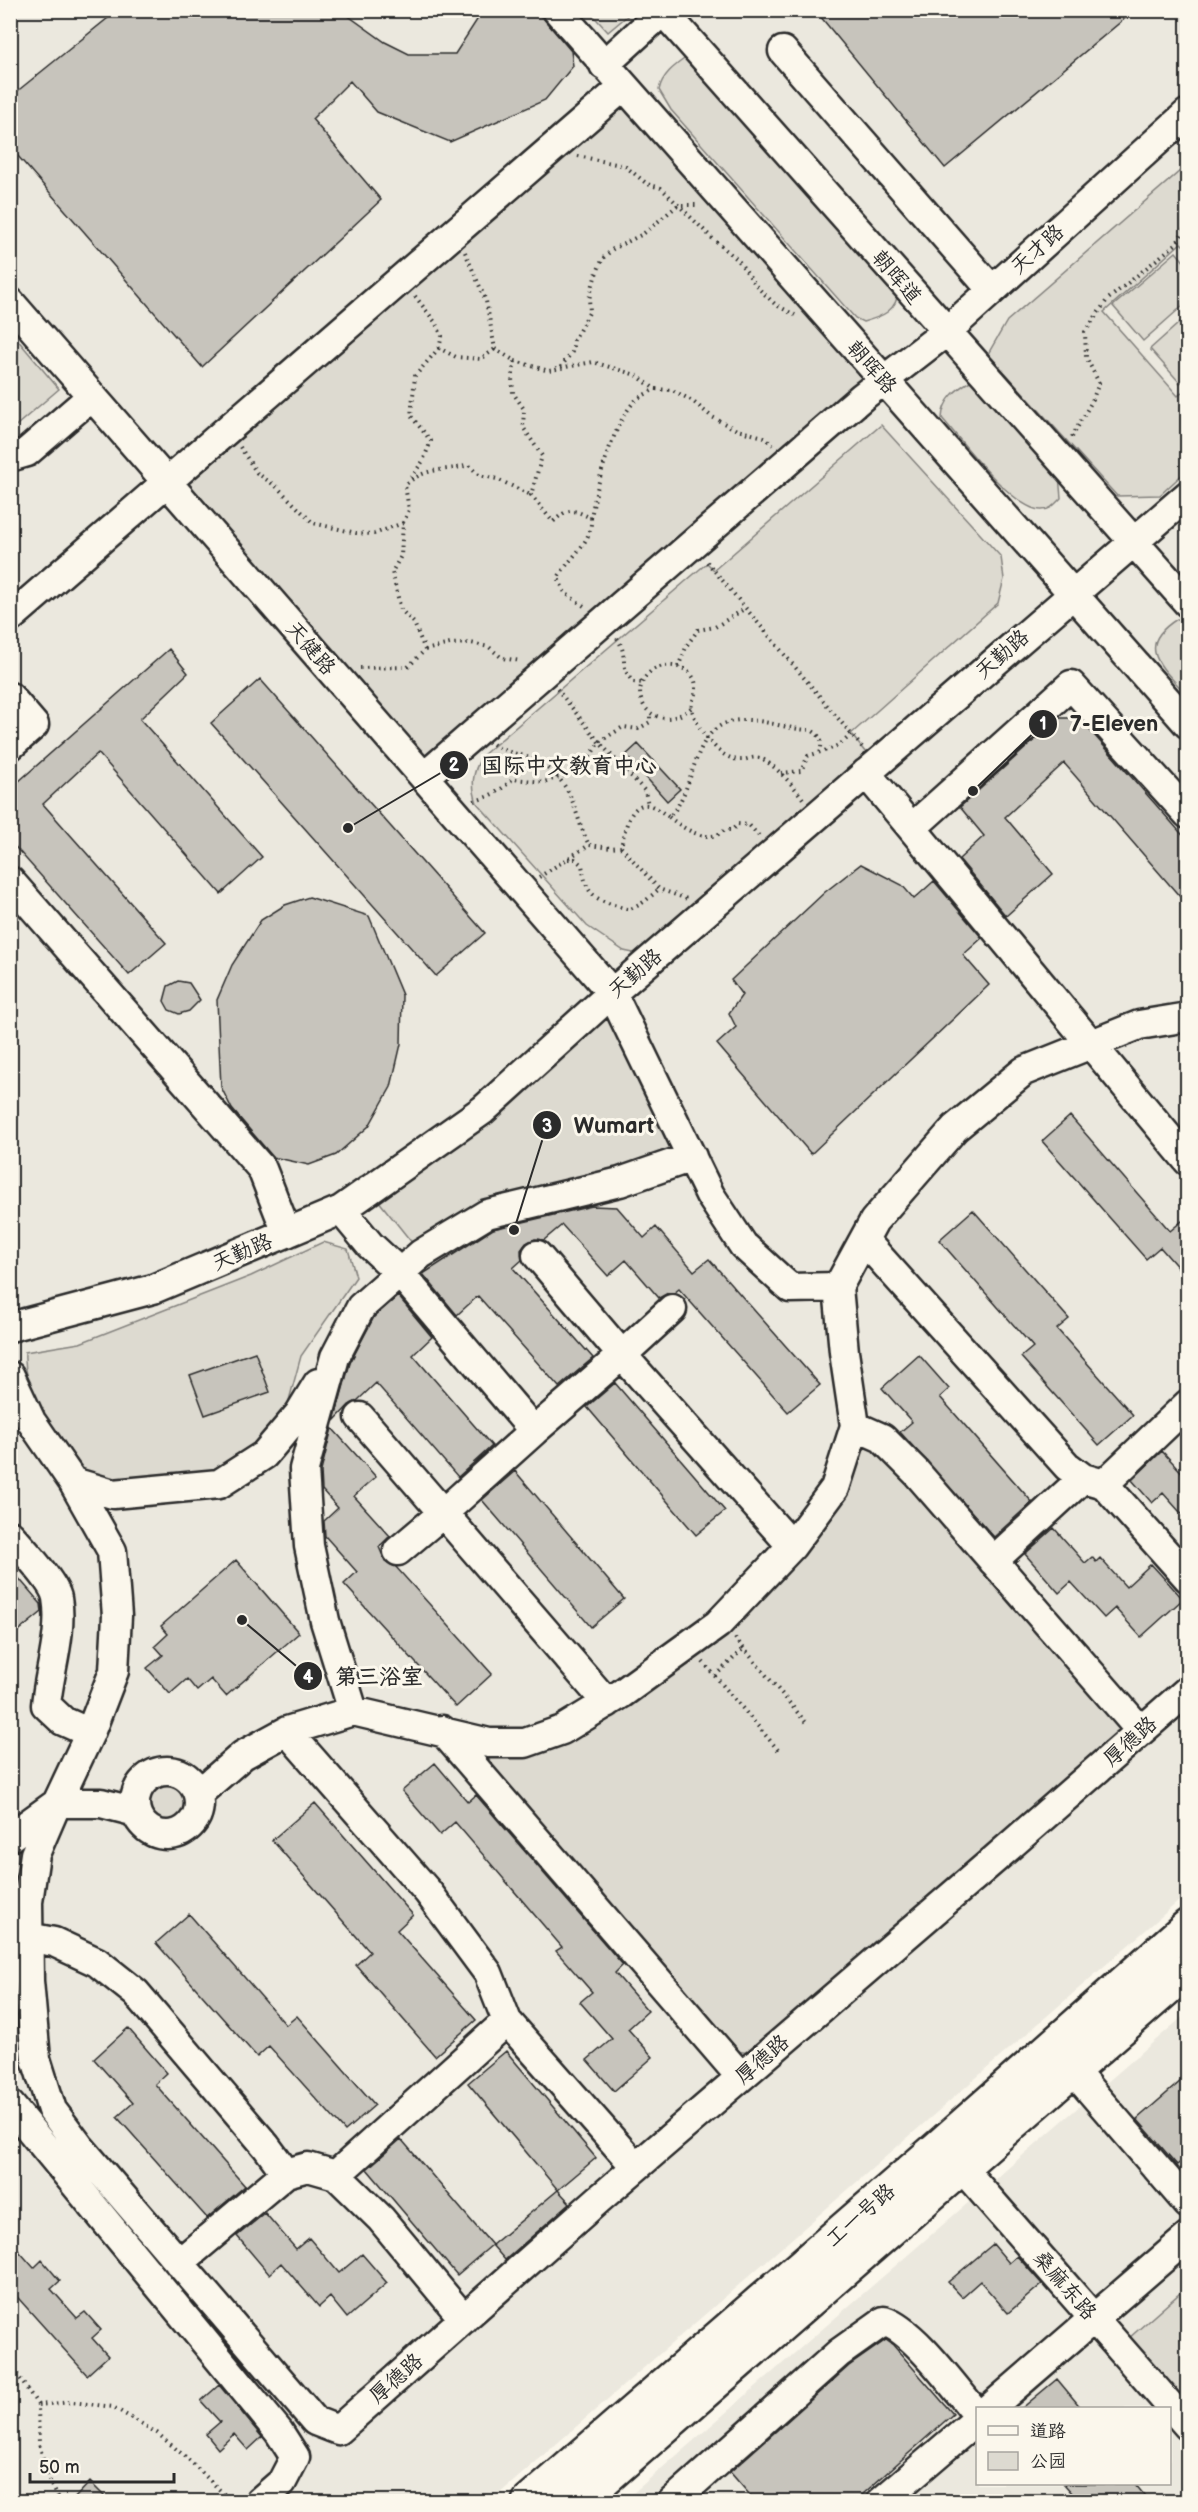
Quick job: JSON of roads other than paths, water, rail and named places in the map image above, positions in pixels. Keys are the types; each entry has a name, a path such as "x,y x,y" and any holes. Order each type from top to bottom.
{"main road":[{"name":"工一号路","path":"578,2502 952,2155 1051,2045 1188,1926"},
{"name":"工一号路","path":"529,2502 952,2155 1072,2070 1188,1970"}],"street":[{"name":"朝晖路","path":"557,10 1188,724"},
{"path":"604,65 663,11"},
{"name":"朝晖道","path":"663,11 946,332 1134,541 1183,590"},
{"path":"783,51 992,290"},
{"path":"10,618 623,87"},
{"name":"天才路","path":"424,777 883,379 946,332 1188,113"},
{"name":"天健路","path":"10,302 612,993 710,1196 742,1245 790,1288 838,1287"},
{"path":"10,450 15,439 86,389"},
{"path":"10,457 27,452 86,389"},
{"name":"天勤路","path":"10,1327 153,1289 341,1210 483,1110 612,993 1188,495"},
{"path":"913,827 1071,685 1188,814"},
{"path":"10,697 34,725 10,746"},
{"path":"870,769 913,827 1188,1161"},
{"path":"10,881 262,1169 287,1233"},
{"path":"198,1794 243,1755 287,1731 353,1711 442,1730 489,1743 525,1743 562,1730 607,1703 720,1622 792,1546 835,1488 855,1426 844,1352 838,1287 874,1221 955,1128 1023,1071 1139,1025 1188,1017"},
{"path":"73,1482 113,1494 219,1484 264,1455 299,1414 335,1357 361,1307 421,1254 487,1214 620,1182 692,1157"},
{"path":"341,1210 370,1245 400,1272 534,1431"},
{"path":"864,1240 1067,1466 1094,1481 1188,1578"},
{"path":"537,1255 622,1355 792,1546"},
{"path":"398,1551 672,1309"},
{"path":"335,1357 304,1469 309,1546 326,1621 353,1711"},
{"path":"10,1376 31,1421 73,1482 112,1551 117,1616 114,1671 90,1733 35,1854 27,1902 29,1981 36,2060 52,2110 79,2146 179,2263 286,2173 308,2167 336,2175 381,2219 464,2319"},
{"path":"993,1561 1188,1404"},
{"path":"360,1417 607,1703"},
{"path":"855,1426 882,1438 916,1472 1141,1731"},
{"path":"10,1535 31,1558 57,1596 56,1651 46,1705 63,1722 90,1733"},
{"name":"厚德路","path":"179,2263 315,2421 338,2430 636,2167 1188,1690"},
{"path":"442,1730 741,2077"},
{"path":"287,1731 428,1892 488,1973 507,2021 636,2167"},
{"path":"162,1771 180,1773 188,1778 198,1794 198,1812 188,1827 172,1835 154,1832 146,1827 136,1812 136,1794 139,1786 153,1774 162,1771"},
{"path":"10,1837 57,1803 101,1803 136,1812"},
{"path":"28,1937 54,1942 97,1962 136,1993 266,2146 286,2173"},
{"path":"336,2175 507,2021"},
{"path":"1051,2045 1188,2204"},
{"path":"10,2105 279,2432 295,2457 282,2482 259,2502"},
{"name":"桑麻东路","path":"952,2155 1188,2426"},
{"path":"992,2407 1188,2237"},
{"path":"688,2497 839,2353 884,2321 909,2335 976,2415"},
{"path":"888,2499 976,2419"}],"place":[{"name":"7-Eleven","path":"973,791"},
{"name":"国际中文教育中心","path":"348,828"},
{"name":"Wumart","path":"514,1230"},
{"name":"第三浴室","path":"242,1620"}]}
